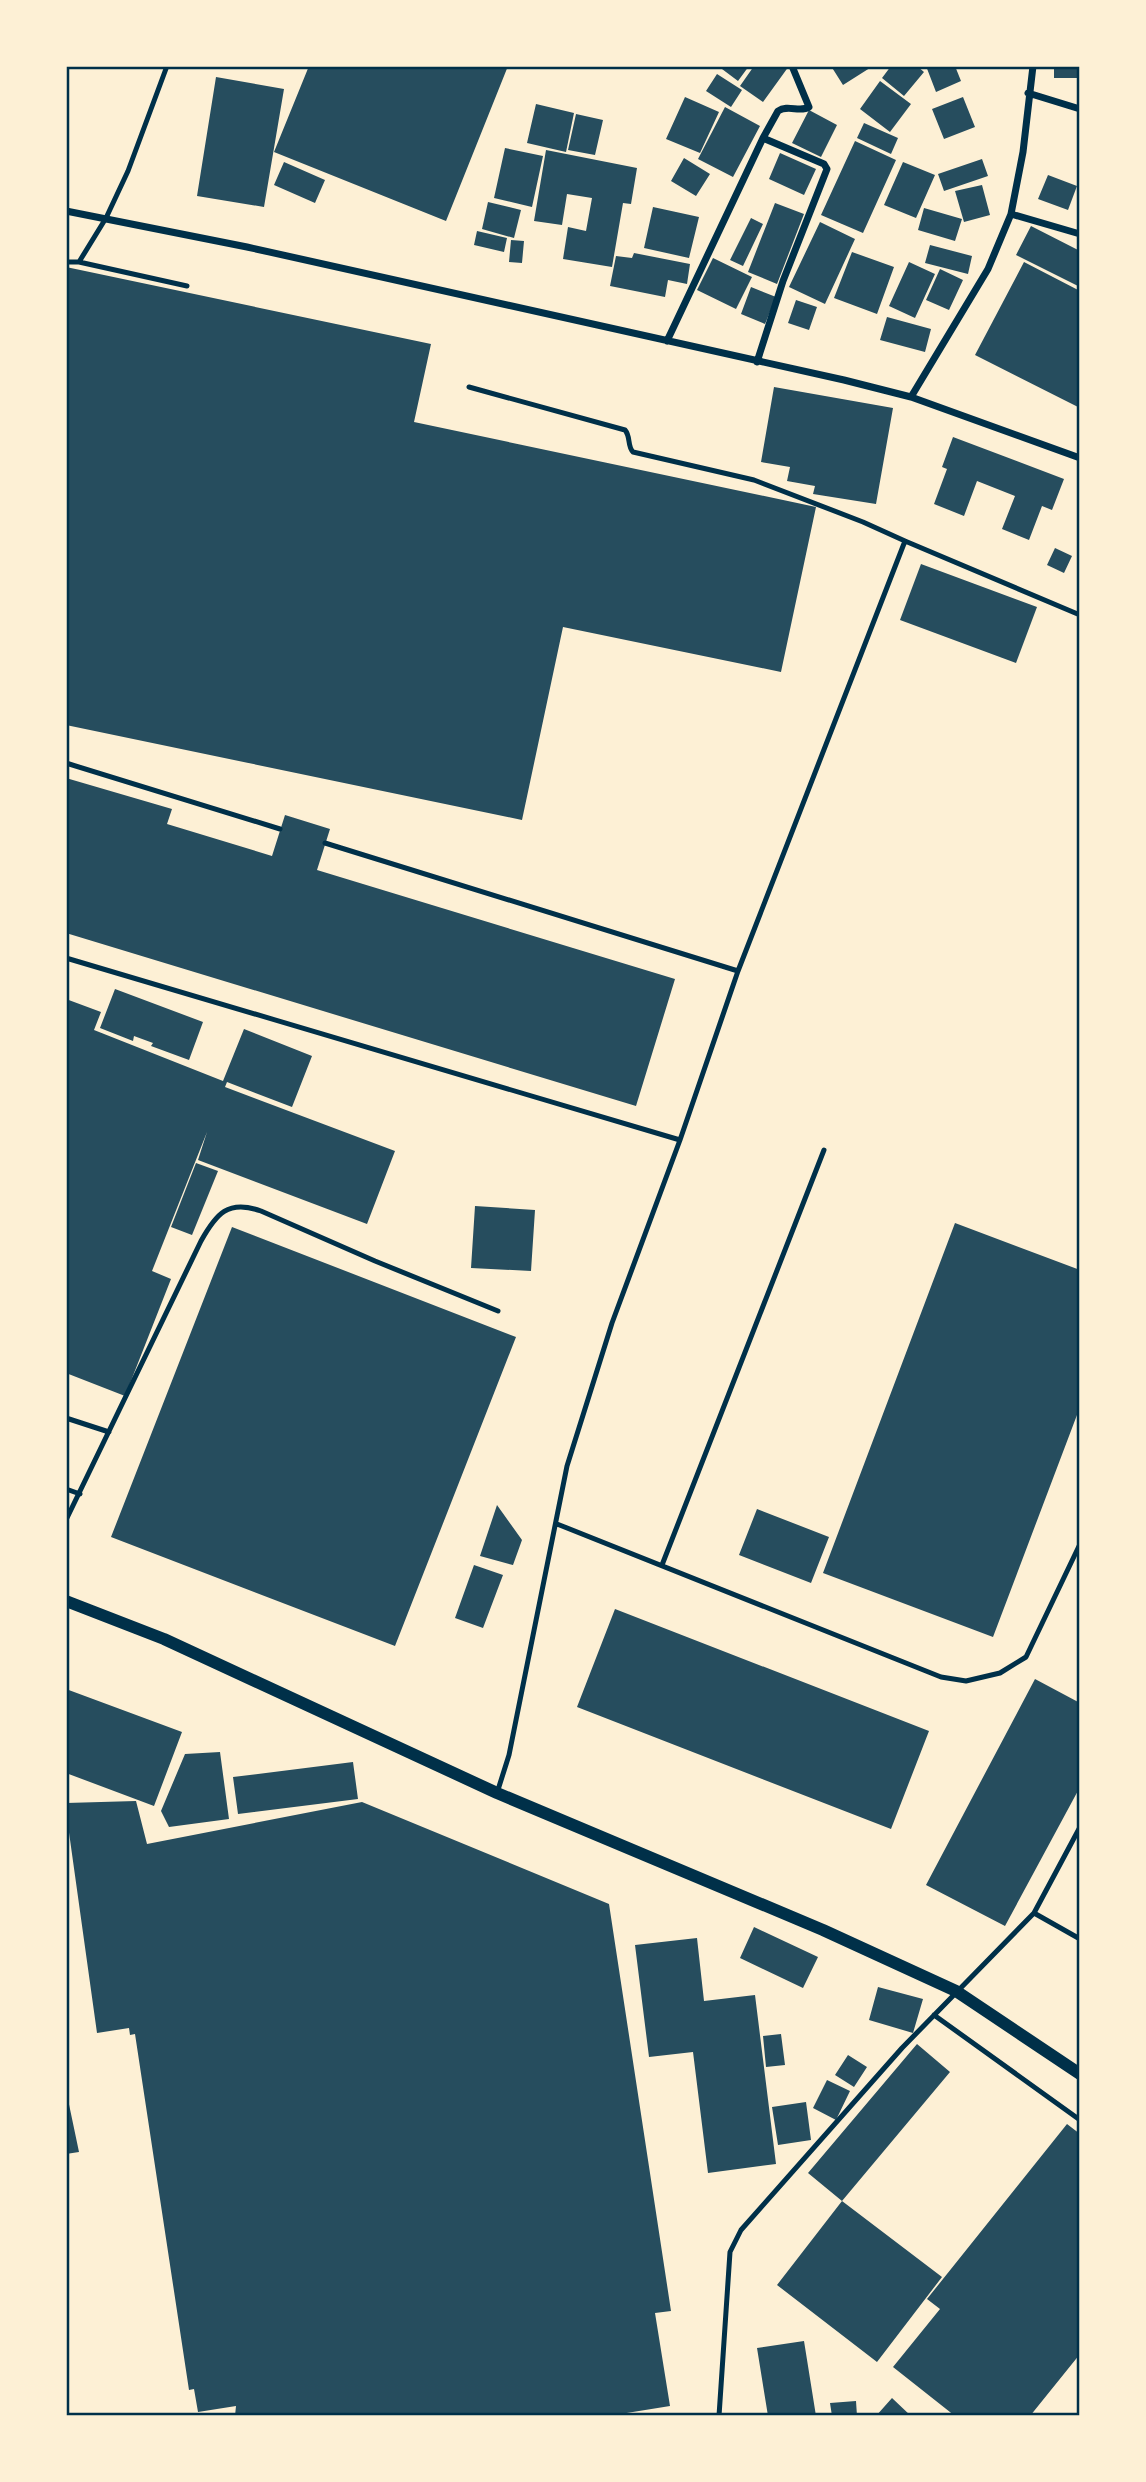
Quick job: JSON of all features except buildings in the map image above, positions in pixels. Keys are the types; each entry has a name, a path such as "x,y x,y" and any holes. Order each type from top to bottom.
{"street":[{"path":"667,341 778,111 782,108 804,110 809,107 792,66"},
{"path":"911,397 988,269 1012,214 1023,152 1033,66"},
{"path":"1028,93 1080,109"},
{"path":"757,362 783,281 827,169 824,164 763,138"},
{"path":"66,211 247,247 844,380 911,397 1080,458"},
{"path":"1012,214 1080,234"},
{"path":"66,1601 164,1639 497,1793 823,1930 956,1992 1080,2074"}],"lane":[{"path":"79,262 106,218 128,171 167,66"},
{"path":"66,262 79,262 187,286"},
{"path":"469,387 625,430 630,448 634,452 754,480 863,522 1080,615"},
{"path":"497,1793 509,1755 567,1466 612,1323 680,1140 738,971 905,541"},
{"path":"66,763 280,829"},
{"path":"325,843 738,971"},
{"path":"66,958 680,1140"},
{"path":"662,1565 824,1150"},
{"path":"66,1521 201,1241 213,1219 231,1207 250,1207 261,1211 374,1261 498,1311"},
{"path":"66,1418 109,1432"},
{"path":"66,1489 80,1494"},
{"path":"557,1524 941,1677 966,1681 1000,1673 1026,1657 1080,1544"},
{"path":"719,2416 730,2252 741,2231 902,2048 1034,1913 1080,1827"},
{"path":"1034,1913 1080,1939"},
{"path":"934,2015 1080,2120"}]}
